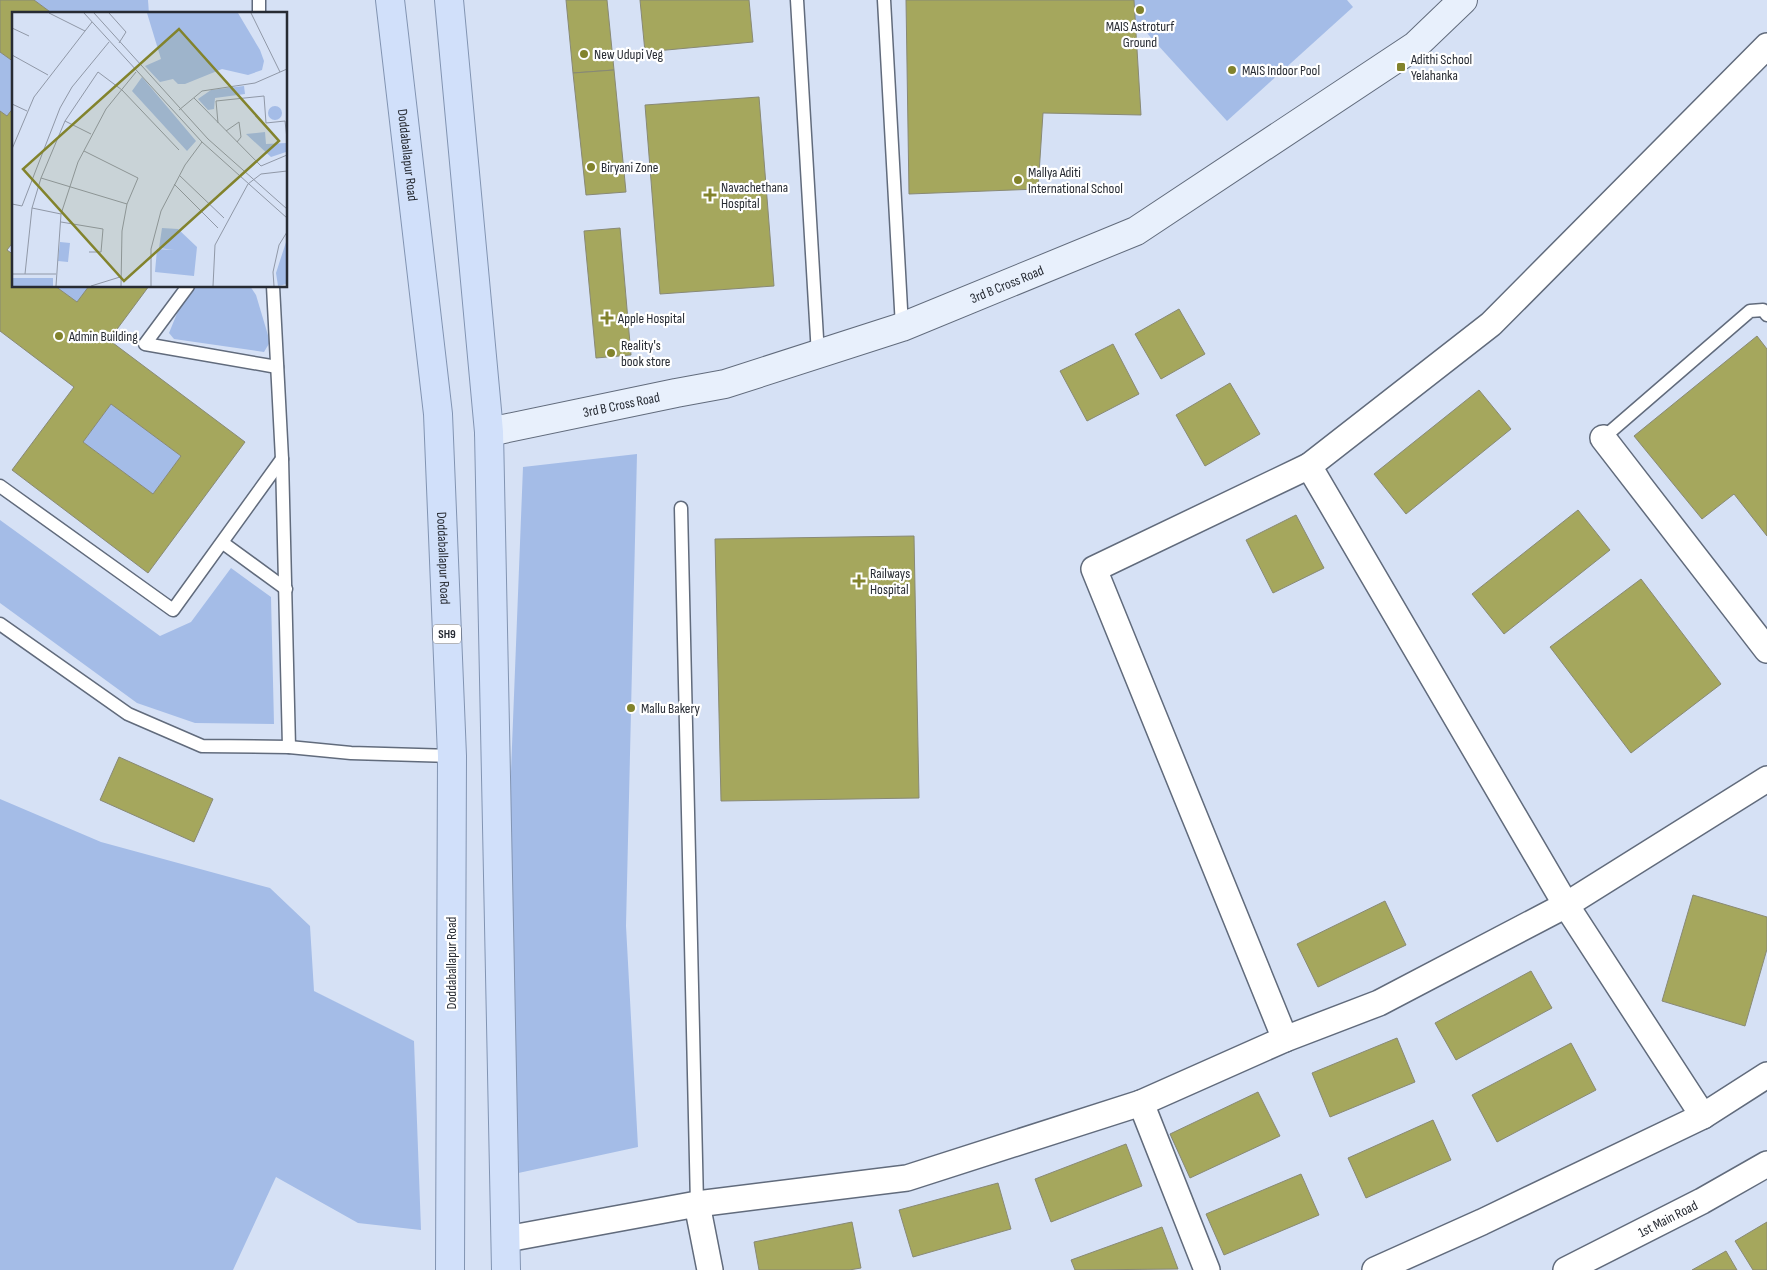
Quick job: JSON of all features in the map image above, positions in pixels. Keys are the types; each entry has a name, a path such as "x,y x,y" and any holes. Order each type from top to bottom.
{"main road":[{"name":"Doddaballapur Road","path":"390,0 438,414 452,756 450,1270"},
{"path":"449,0 489,432 507,1239 506,1270"}],"street":[{"name":"3rd B Cross Road","path":"489,432 666,394 725,384 902,327 1136,231 1416,46 1463,0"},
{"path":"1285,1039 1094,569 1310,466 1491,324 1767,46"},
{"path":"1603,438 1767,650"},
{"path":"1310,466 1566,905 1703,1116"},
{"path":"507,1239 697,1204 908,1178 1141,1103 1285,1039 1379,1002 1566,905 1767,779"},
{"path":"1375,1270 1482,1222 1703,1116 1767,1075"},
{"path":"1141,1103 1208,1270"},
{"name":"1st Main Road","path":"1566,1270 1702,1201 1767,1164"},
{"path":"697,1204 710,1270"}],"lane":[{"path":"796,0 818,354"},
{"path":"884,0 902,327"},
{"path":"187,288 146,344 277,367"},
{"path":"273,288 282,459 289,748"},
{"path":"1603,438 1750,311 1763,310 1767,315"},
{"path":"0,486 173,610 282,459"},
{"path":"681,508 697,1204"},
{"path":"223,543 286,589"},
{"path":"0,624 128,714 202,746 452,756"}],"shaded area":[{"path":"34,0 148,0 149,12 50,12"},
{"name":"MAIS Indoor Pool","path":"1134,0 1347,0 1353,7 1227,121 1135,20"},
{"path":"0,52 12,61 12,110 7,116 0,111"},
{"path":"58,288 88,288 77,302"},
{"path":"195,288 251,288 256,295 270,342 264,352 174,339 169,333 178,311"},
{"path":"111,404 181,456 153,494 83,442"},
{"path":"637,454 626,926 638,1147 495,1178 523,467"},
{"path":"0,520 160,636 191,622 231,568 271,597 274,724 195,723 137,703 0,603"},
{"path":"0,799 101,842 270,888 310,926 314,991 414,1041 421,1230 358,1223 276,1177 233,1270 0,1270"}],"building":[{"path":"0,0 34,0 50,12 12,12 12,61 0,52"},
{"path":"566,0 607,0 614,70 573,73"},
{"path":"640,0 749,0 753,42 645,52"},
{"name":"Mallya Aditi International School","path":"906,0 1134,0 1141,115 1043,113 1038,189 909,194"},
{"path":"614,70 626,192 586,195 573,73"},
{"name":"Navachethana Hospital","path":"759,97 774,286 660,294 645,105"},
{"name":"Admin Building","path":"12,110 12,244 7,250 12,254 12,288 58,288 77,302 88,288 148,288 109,340 245,442 148,573 12,470 74,387 0,331 0,111 7,116","holes":["111,404 181,456 153,494 83,442"]},
{"path":"620,228 631,355 596,358 584,231"},
{"path":"1179,309 1205,354 1161,379 1135,334"},
{"path":"1757,336 1767,349 1767,536 1734,494 1702,519 1634,436"},
{"path":"1113,344 1139,394 1087,421 1060,371"},
{"path":"1230,383 1260,434 1205,466 1176,415"},
{"path":"1479,390 1511,429 1406,514 1374,474"},
{"path":"1578,510 1610,550 1504,634 1472,594"},
{"path":"1296,515 1324,568 1273,593 1246,540"},
{"path":"914,536 919,798 721,801 715,539"},
{"path":"1641,579 1721,684 1631,753 1550,647"},
{"path":"119,757 213,799 194,842 100,800"},
{"path":"1693,895 1767,917 1767,949 1745,1026 1662,1001"},
{"path":"1385,901 1406,945 1318,987 1297,944"},
{"path":"1531,971 1552,1008 1456,1060 1435,1023"},
{"path":"1397,1038 1415,1082 1330,1117 1312,1073"},
{"path":"1571,1043 1596,1090 1497,1142 1472,1095"},
{"path":"1258,1092 1280,1136 1190,1178 1170,1134"},
{"path":"1433,1120 1451,1160 1366,1198 1348,1158"},
{"path":"1126,1144 1142,1186 1051,1222 1035,1179"},
{"path":"1301,1174 1319,1215 1224,1255 1206,1214"},
{"path":"998,1183 1011,1229 913,1257 899,1210"},
{"path":"852,1222 861,1268 849,1270 759,1270 754,1242"},
{"path":"1767,1222 1767,1270 1753,1270 1735,1241"},
{"path":"1162,1227 1178,1269 1075,1270 1071,1260"},
{"path":"1726,1251 1737,1270 1692,1270"}],"place":[{"name":"MAIS Astroturf Ground","path":"1140,10"},
{"name":"New Udupi Veg","path":"584,54"},
{"name":"Adithi School Yelahanka","path":"1401,67"},
{"name":"MAIS Indoor Pool","path":"1232,70"},
{"name":"Biryani Zone","path":"591,167"},
{"name":"Mallya Aditi International School","path":"1018,180"},
{"name":"Navachethana Hospital","path":"710,195"},
{"name":"Apple Hospital","path":"607,318"},
{"name":"Admin Building","path":"59,336"},
{"name":"Reality's book store","path":"611,353"},
{"name":"Railways Hospital","path":"859,581"},
{"name":"Mallu Bakery","path":"631,708"}]}
